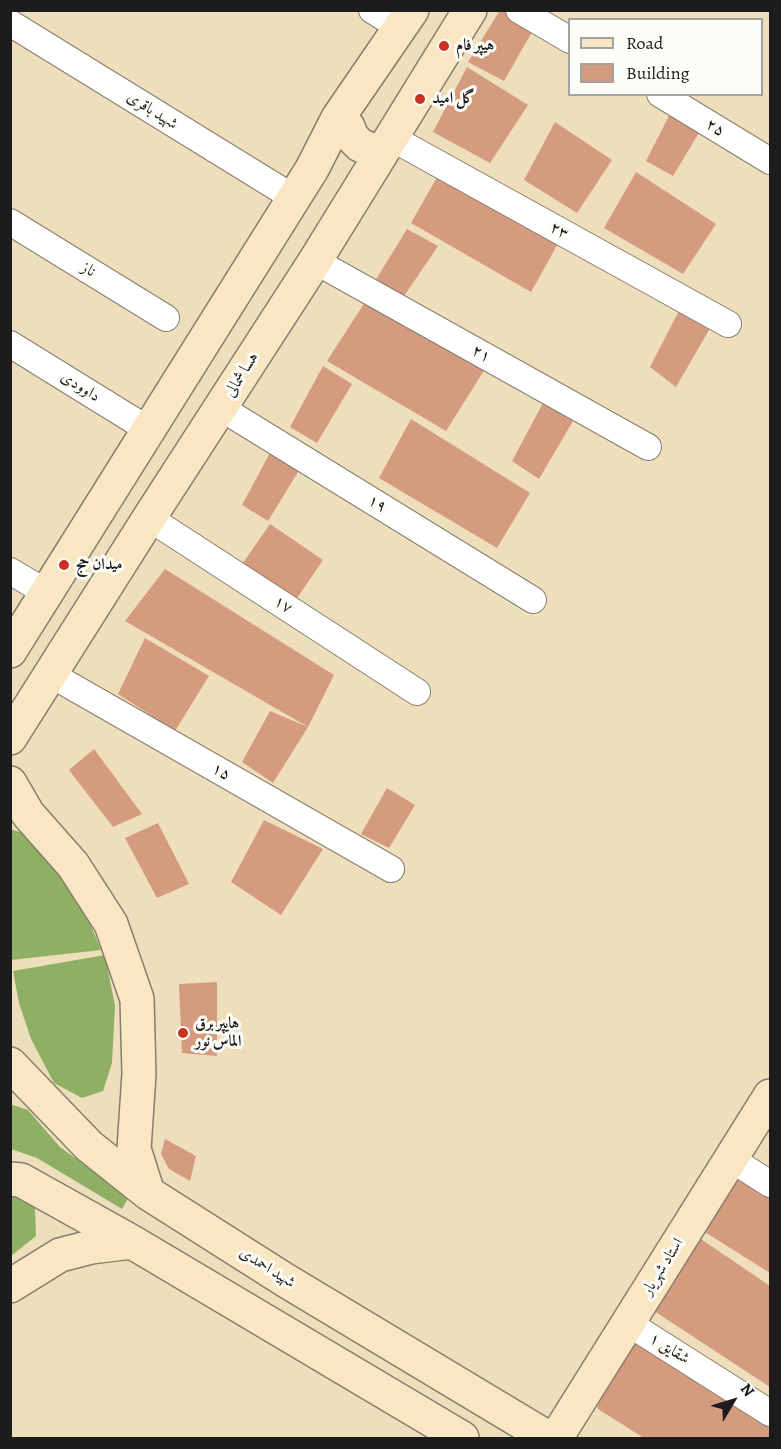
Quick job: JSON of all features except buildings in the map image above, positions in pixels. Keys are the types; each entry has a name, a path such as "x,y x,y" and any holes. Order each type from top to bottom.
{"main road":[{"name":"هسا شمالی","path":"10,738 315,261 470,10"},
{"path":"10,651 312,169 339,118 406,19"},
{"path":"339,118 360,145 371,150 386,143"},
{"path":"312,169 327,166 342,172 350,184 351,200"},
{"path":"10,783 28,814 72,865 111,924 134,989 137,999 139,1074 134,1149 148,1193"},
{"name":"شهید احمدی","path":"10,1064 89,1146 148,1193 285,1280 548,1438"},
{"name":"استاد شهریار","path":"556,1438 771,1096"},
{"path":"10,1098 19,1097 50,1106"},
{"path":"14,1177 132,1242 462,1438"},
{"path":"10,1286 60,1255 91,1247 132,1242"}],"street":[{"path":"372,10 406,19"},
{"path":"519,10 568,39"},
{"name":"شهید باقری","path":"10,23 294,198"},
{"name":"۲۵","path":"663,96 771,161"},
{"name":"۲۳","path":"386,143 728,324"},
{"name":"ناز","path":"10,222 166,318"},
{"name":"۲۱","path":"315,261 648,447"},
{"name":"داوودی","path":"10,344 149,430"},
{"name":"۱۹","path":"221,408 533,600"},
{"name":"۱۷","path":"149,518 417,692"},
{"path":"10,571 47,593"},
{"name":"۱۵","path":"50,674 391,869"},
{"path":"731,1159 771,1184"},
{"name":"شقایق ۱","path":"628,1323 771,1413"}],"green space":[{"path":"10,829 30,835 82,904 101,950 11,960"},
{"path":"105,955 115,1006 112,1063 103,1091 82,1098 54,1083 31,1039 19,1003 13,971"},
{"path":"11,1106 28,1110 60,1147 129,1197 122,1209 37,1158 11,1149"},
{"path":"11,1187 35,1206 36,1236 11,1256"}],"place":[{"name":"هیپر فام","path":"444,46"},
{"name":"گل امید","path":"420,99"},
{"name":"میدان حج","path":"64,565"},
{"name":"هایپر برق الماس نور","path":"183,1033"}]}
